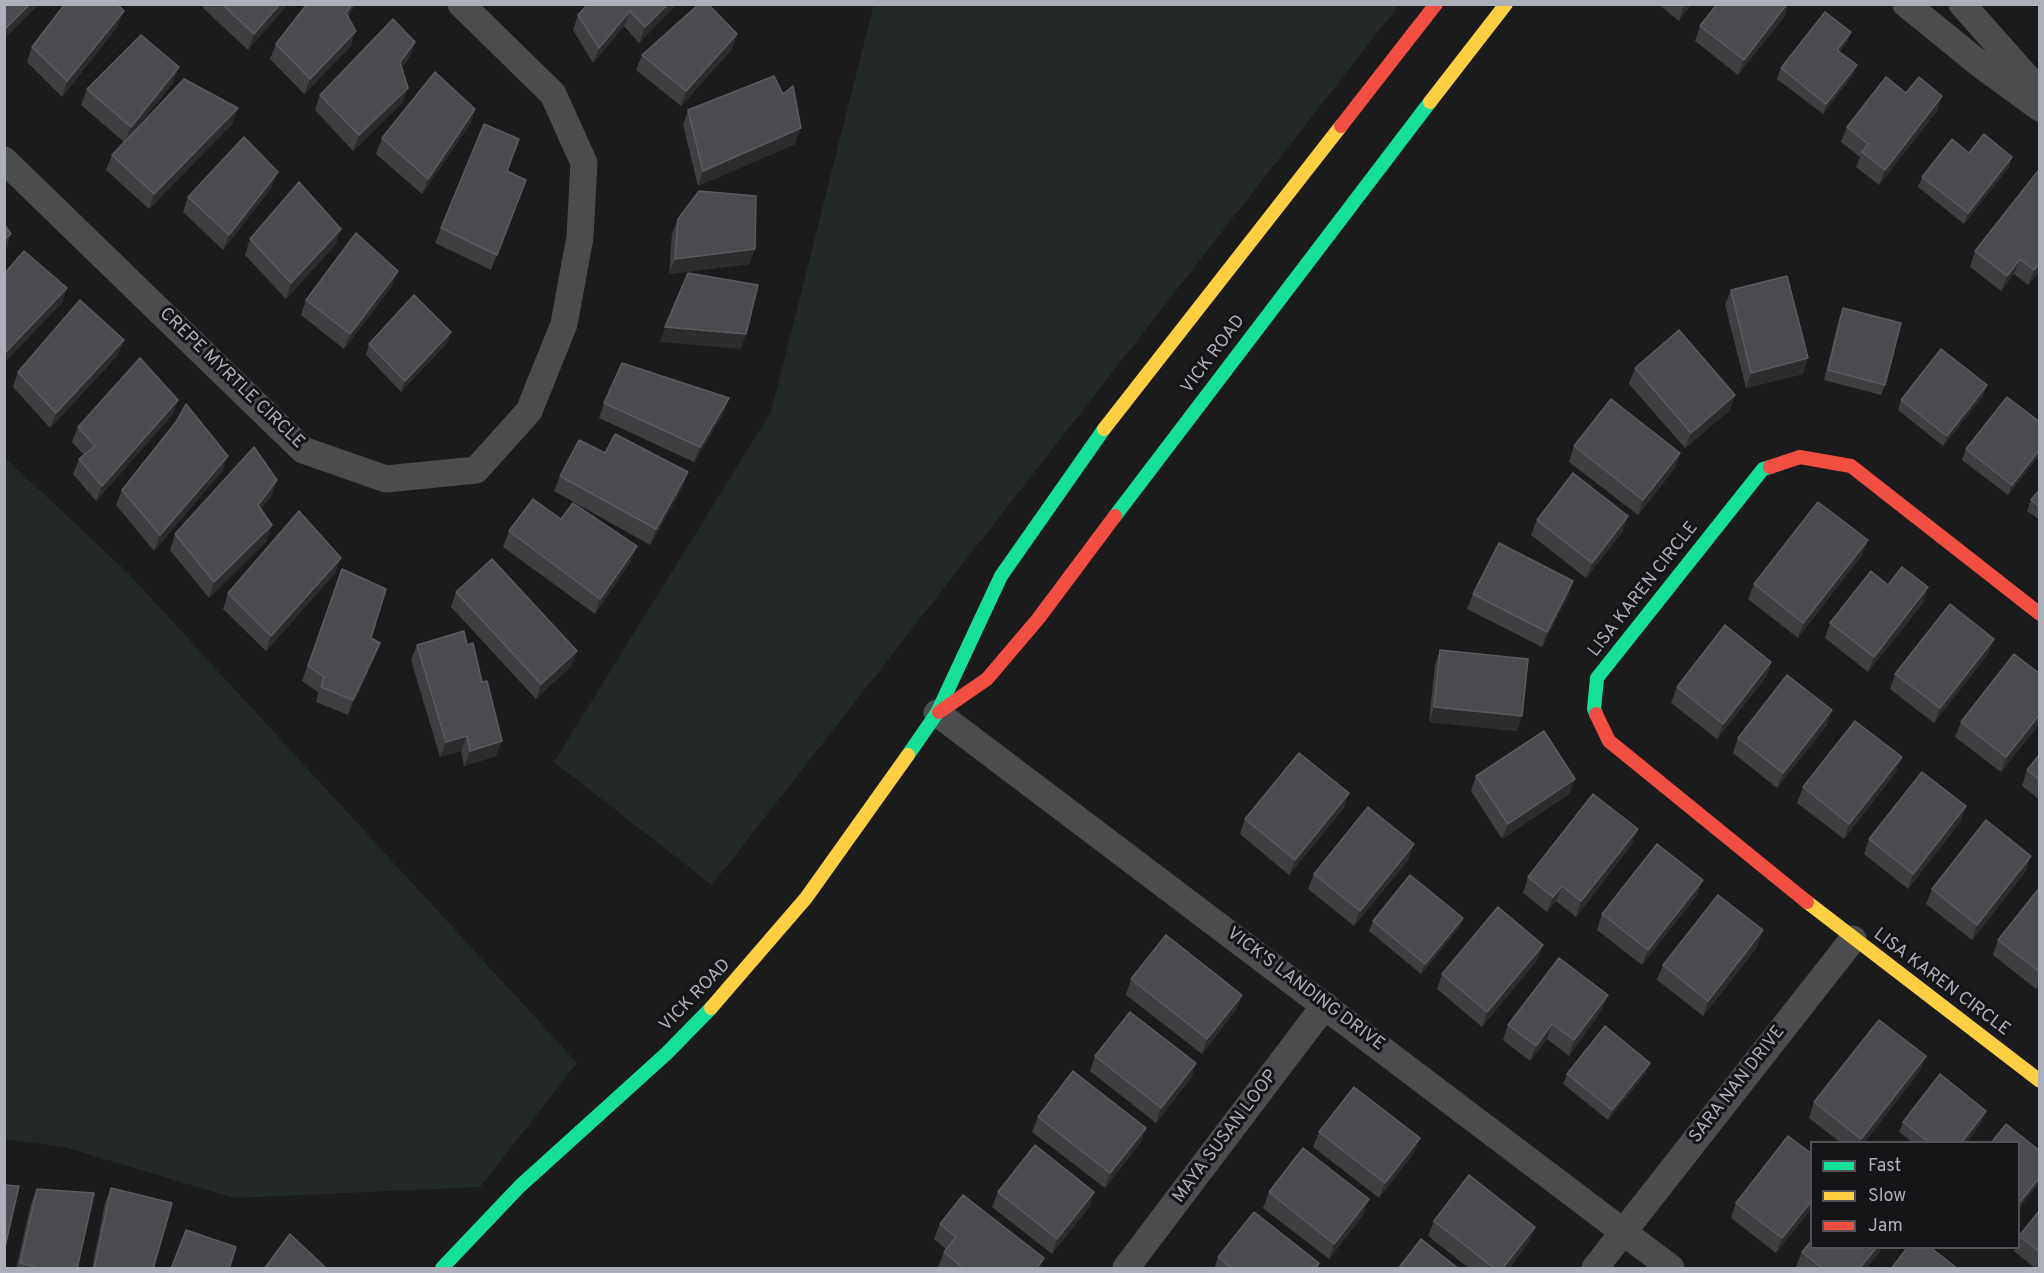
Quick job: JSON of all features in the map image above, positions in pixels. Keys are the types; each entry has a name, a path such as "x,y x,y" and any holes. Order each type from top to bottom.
{"street":[{"name":"CREPE MYRTLE CIRCLE","path":"4,160 303,450 387,479 476,470 529,411 564,324 580,237 584,163 553,94 460,4"},
{"name":"VICK ROAD","path":"442,1269 520,1186 667,1053 731,988 806,898 937,713 1001,576 1080,460 1436,4"},
{"name":"VICK ROAD","path":"937,713 987,679 1038,619 1299,271 1506,4"},
{"path":"1906,4 1981,65 2040,108"},
{"path":"1962,4 2040,92"},
{"name":"LISA KAREN CIRCLE","path":"2040,614 1851,466 1800,457 1763,469 1597,678 1594,709 1609,741 1853,939 2040,1082"},
{"name":"VICK'S LANDING DRIVE","path":"937,713 1671,1269"},
{"name":"SARA NAN DRIVE","path":"1624,1232 1853,939"},
{"name":"MAYA SUSAN LOOP","path":"1126,1269 1325,1005"},
{"path":"1595,1269 1624,1232"}],"shaded area":[{"path":"874,4 1399,5 712,885 554,762 771,412"},
{"path":"4,457 128,573 577,1063 480,1187 234,1198 64,1147 5,1139"}],"building":[{"path":"4,4 30,4 5,29"},
{"path":"65,4 117,4 124,11 67,81 32,47"},
{"path":"222,4 280,4 254,34"},
{"path":"307,4 352,4 346,13 356,31 310,79 276,44"},
{"path":"588,4 668,4 645,27 630,11 599,48 578,15"},
{"path":"699,4 708,4 737,34 686,91 642,55"},
{"path":"1717,4 1787,4 1744,60 1700,26"},
{"path":"1825,12 1851,32 1837,50 1857,65 1826,104 1781,68"},
{"path":"393,19 415,42 400,62 408,88 359,135 320,95"},
{"path":"141,35 179,67 131,127 87,89"},
{"path":"435,72 475,109 428,179 382,138"},
{"path":"774,76 783,94 793,86 801,128 703,171 688,110"},
{"path":"1886,77 1906,93 1919,77 1942,96 1885,170 1862,152 1868,144 1847,127"},
{"path":"184,79 238,108 154,194 112,155"},
{"path":"484,124 519,139 507,171 526,180 497,255 441,228"},
{"path":"1984,134 2012,157 1968,213 1922,177 1952,139 1969,153"},
{"path":"244,137 278,172 229,235 188,197"},
{"path":"2038,171 2040,172 2040,263 2034,270 2020,259 2007,276 1975,251"},
{"path":"299,182 341,229 291,283 250,239"},
{"path":"699,191 756,196 755,249 675,259 678,219"},
{"path":"4,224 11,234 4,240"},
{"path":"356,233 398,271 350,334 306,300"},
{"path":"24,251 67,288 4,354 4,274"},
{"path":"688,273 758,285 746,334 665,327"},
{"path":"1787,276 1808,358 1751,373 1731,290"},
{"path":"414,295 451,332 405,381 369,344"},
{"path":"80,300 124,340 56,413 18,372"},
{"path":"1843,308 1901,323 1885,385 1828,370"},
{"path":"1679,330 1735,395 1691,433 1635,368"},
{"path":"1941,349 1987,385 1947,436 1901,400"},
{"path":"140,358 178,400 102,486 79,459 95,446 78,427"},
{"path":"622,363 729,398 700,447 604,403"},
{"path":"2007,397 2040,422 2040,449 2012,485 1966,449"},
{"path":"1611,399 1680,453 1643,500 1574,446"},
{"path":"186,404 228,456 160,535 122,490 176,422"},
{"path":"615,434 688,472 656,529 560,476 579,440 605,453"},
{"path":"254,447 277,480 258,505 272,525 214,582 175,534"},
{"path":"1573,473 1628,516 1592,563 1537,520"},
{"path":"2040,489 2040,507 2031,500"},
{"path":"533,499 561,519 573,503 637,546 600,599 509,531"},
{"path":"1818,502 1868,540 1803,623 1754,584"},
{"path":"299,511 341,558 271,636 228,593"},
{"path":"1499,543 1573,581 1547,632 1473,594"},
{"path":"492,559 577,651 541,684 456,592"},
{"path":"1902,567 1928,587 1874,657 1830,623 1871,571 1888,585"},
{"path":"342,569 386,589 371,638 380,643 353,700 321,687 324,677 308,666"},
{"path":"1950,604 1994,639 1940,708 1895,674"},
{"path":"1725,625 1771,662 1723,724 1677,687"},
{"path":"464,631 467,645 473,643 482,682 487,681 502,741 470,751 467,736 446,742 417,645"},
{"path":"1440,650 1528,659 1522,716 1434,707"},
{"path":"2014,654 2040,674 2040,714 2006,757 1961,722"},
{"path":"1787,675 1832,710 1783,773 1738,738"},
{"path":"1855,721 1902,757 1849,824 1803,787"},
{"path":"1544,731 1575,779 1508,824 1476,776"},
{"path":"1299,753 1349,793 1295,860 1245,819"},
{"path":"2040,754 2040,780 2027,770"},
{"path":"1922,772 1966,806 1913,874 1869,839"},
{"path":"1593,794 1638,829 1581,901 1562,886 1553,897 1528,877"},
{"path":"1368,807 1414,844 1360,911 1314,874"},
{"path":"1986,820 2031,856 1977,925 1932,889"},
{"path":"1657,844 1703,880 1648,950 1602,914"},
{"path":"1410,875 1463,918 1425,964 1373,921"},
{"path":"2040,887 2040,972 1998,940"},
{"path":"1718,895 1763,930 1708,1001 1663,965"},
{"path":"1498,907 1543,945 1487,1012 1442,974"},
{"path":"1166,935 1242,995 1207,1039 1131,979"},
{"path":"1559,958 1608,995 1574,1040 1552,1024 1536,1046 1508,1025"},
{"path":"1130,1012 1196,1063 1161,1108 1095,1056"},
{"path":"1879,1020 1926,1056 1861,1139 1814,1102"},
{"path":"1605,1026 1650,1063 1612,1110 1567,1074"},
{"path":"1073,1071 1146,1128 1110,1173 1038,1117"},
{"path":"1940,1074 1986,1111 1963,1141 1927,1141 1903,1122"},
{"path":"1354,1087 1420,1138 1385,1183 1319,1132"},
{"path":"2006,1124 2040,1151 2040,1177 2020,1202 2020,1141 1993,1141"},
{"path":"1788,1136 1810,1152 1810,1203 1782,1238 1736,1203"},
{"path":"1035,1145 1094,1192 1057,1239 998,1192"},
{"path":"1303,1148 1369,1199 1334,1244 1269,1192"},
{"path":"1469,1175 1535,1227 1502,1269 1495,1269 1434,1221"},
{"path":"4,1185 19,1186 4,1251"},
{"path":"111,1188 172,1203 153,1269 94,1269"},
{"path":"37,1189 94,1193 77,1269 44,1269 20,1263"},
{"path":"963,1195 1044,1258 1036,1269 964,1269 944,1252 956,1237 940,1224"},
{"path":"2040,1210 2040,1252 2020,1235"},
{"path":"1254,1212 1319,1263 1315,1269 1232,1269 1218,1257"},
{"path":"186,1230 236,1247 229,1269 171,1269"},
{"path":"290,1234 327,1269 264,1269"},
{"path":"1421,1239 1459,1269 1398,1269"},
{"path":"1810,1242 1810,1249 1875,1249 1859,1269 1823,1269 1802,1252"},
{"path":"1906,1249 1932,1249 1958,1269 1891,1269"}],"traffic: fast":[{"path":"1115,516 1430,102"},
{"path":"908,755 937,713 1001,576 1104,429"},
{"path":"1596,714 1594,709 1597,678 1763,469 1770,467"},
{"path":"442,1268 520,1186 667,1053 711,1008"}],"traffic: slow":[{"path":"1430,102 1506,4"},
{"path":"1104,429 1341,126"},
{"path":"711,1008 806,898 908,755"},
{"path":"1807,902 2040,1081"}],"traffic: jam":[{"path":"1341,126 1436,4"},
{"path":"1770,467 1800,457 1851,466 2040,614"},
{"path":"939,712 987,679 1038,619 1115,516"},
{"path":"1596,714 1609,741 1807,902"}]}
